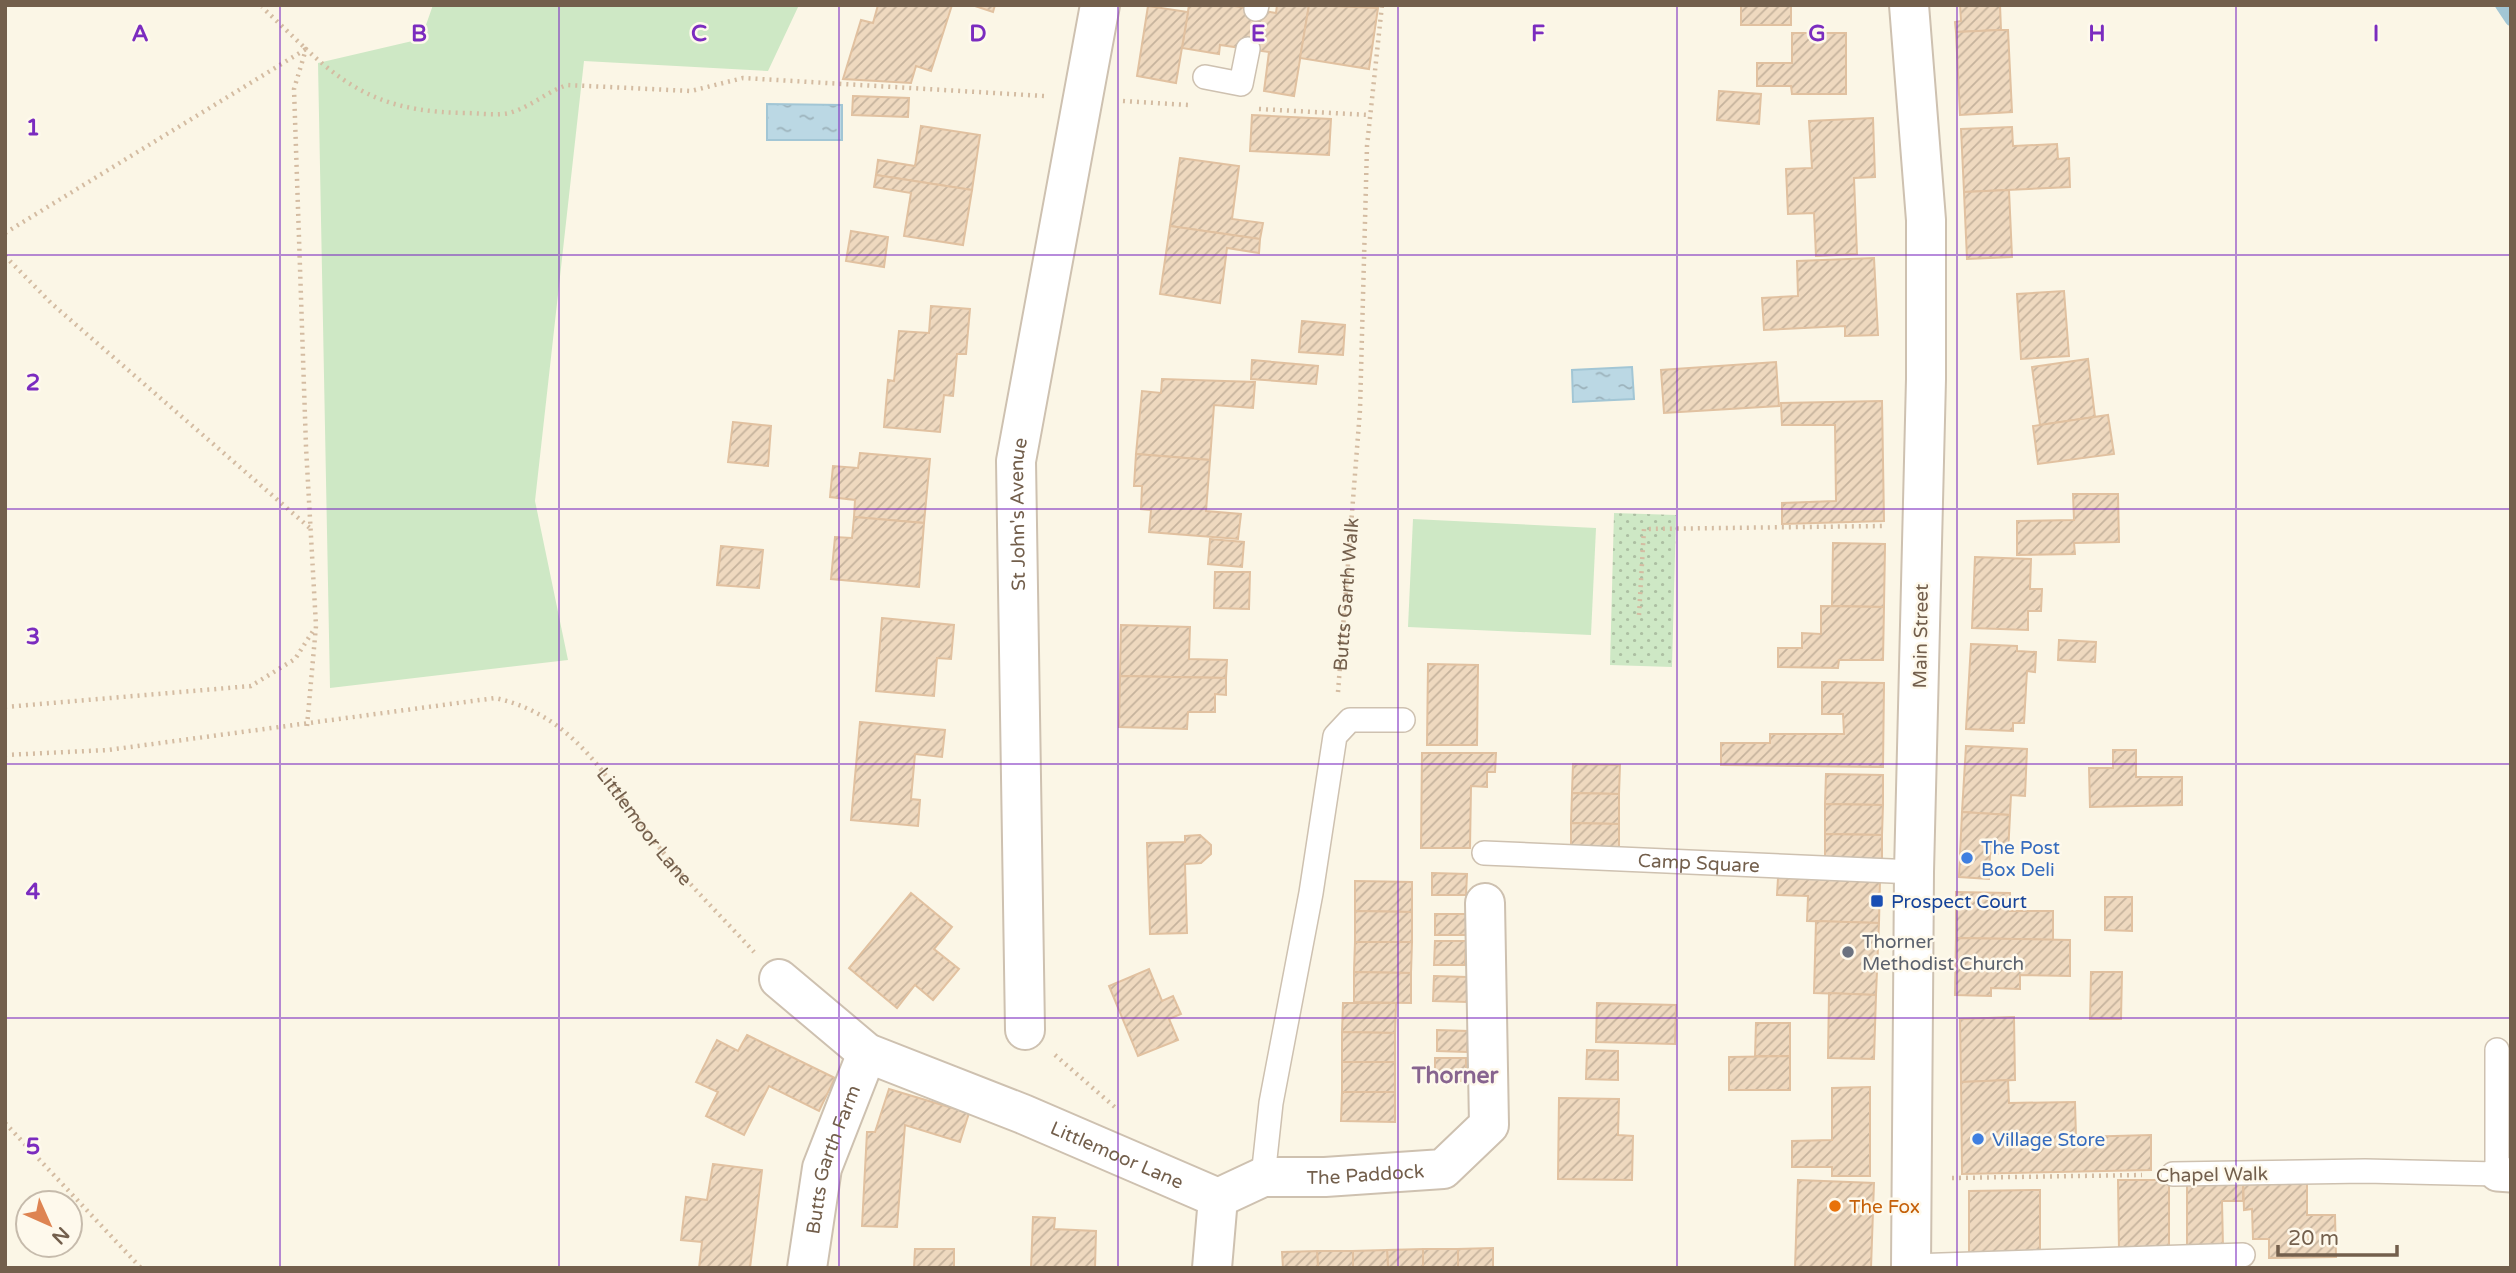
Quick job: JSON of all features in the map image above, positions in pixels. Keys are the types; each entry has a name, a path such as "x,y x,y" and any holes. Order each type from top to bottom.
{"street":[{"name":"St John's Avenue","path":"1025,1030 1016,461 1100,5"},
{"name":"Main Street","path":"1909,5 1926,220 1927,379 1914,872 1911,1267"},
{"name":"The Paddock","path":"1218,1198 1264,1177 1325,1177 1443,1168 1489,1125 1485,903"},
{"name":"Littlemoor Lane","path":"779,979 867,1053 1023,1114 1218,1198"},
{"name":"Butts Garth Farm","path":"807,1268 822,1168 867,1053"},
{"path":"1212,1268 1218,1198"}],"lane":[{"path":"1205,77 1241,84 1248,49"},
{"path":"1264,1177 1271,1103 1311,893 1335,736 1350,720 1402,720"},
{"name":"Camp Square","path":"1484,853 1914,872"},
{"path":"2497,1050 2504,1175"},
{"name":"Chapel Walk","path":"2173,1174 2365,1171 2504,1175"},
{"path":"1911,1267 2243,1255"}],"path":[{"name":"Butts Garth Walk","path":"1335,736 1360,410 1370,115 1382,5"},
{"path":"262,6 337,78 392,106 450,113 506,114 529,105 548,91 567,85 691,91 743,78 1191,105"},
{"path":"5,233 306,49"},
{"path":"306,49 294,89 306,447 316,626 307,726"},
{"path":"1246,108 1370,115"},
{"path":"5,256 51,303 312,529"},
{"path":"1639,615 1644,529 1922,525"},
{"path":"5,707 251,686 295,659 316,626"},
{"name":"Littlemoor Lane","path":"5,755 108,750 307,726 495,698 519,703 564,728 582,747 667,857 779,979"},
{"path":"5,1123 141,1268"},
{"name":"Chapel Walk","path":"1912,1179 2173,1174"}],"green space":[{"path":"433,5 799,5 768,71 584,61 535,501 568,660 330,688 318,63 421,39"},
{"path":"1614,513 1676,515 1672,667 1610,665"},
{"path":"1413,519 1596,528 1591,635 1408,627"}],"water":[{"path":"767,104 842,105 842,140 767,140"},
{"path":"1632,367 1634,399 1573,402 1572,370"}],"building":[{"path":"878,5 952,5 931,71 916,66 911,83 843,79 861,20 873,23"},
{"path":"972,5 995,5 993,12"},
{"path":"1189,5 1229,5 1276,13 1277,5 1309,5 1294,96 1264,91 1269,52 1220,45 1219,54 1182,48"},
{"path":"1309,5 1378,8 1369,69 1300,58"},
{"path":"1741,5 1791,5 1791,25 1741,25"},
{"path":"1960,5 2000,5 2001,30 1956,32 1955,22 1961,21"},
{"path":"1148,6 1188,12 1176,83 1137,76"},
{"path":"2008,30 2012,112 1960,115 1956,32"},
{"path":"1792,33 1846,33 1846,94 1792,94 1791,86 1757,86 1757,63 1792,63"},
{"path":"1719,91 1761,94 1759,124 1717,120"},
{"path":"853,96 909,98 908,117 852,115"},
{"path":"1252,115 1331,119 1329,155 1250,151"},
{"path":"1873,118 1875,177 1854,178 1857,254 1816,256 1814,213 1788,214 1786,169 1812,168 1809,121"},
{"path":"921,126 980,135 972,190 876,175 878,160 915,166"},
{"path":"2012,127 2013,146 2057,144 2058,159 2069,158 2070,187 1964,192 1961,129"},
{"path":"1180,158 1239,166 1232,219 1263,223 1260,239 1170,226"},
{"path":"876,175 972,190 963,245 904,236 911,193 874,187"},
{"path":"2009,190 2012,257 1967,259 1964,192"},
{"path":"1170,226 1260,239 1259,253 1227,248 1220,303 1160,294"},
{"path":"851,231 888,237 884,267 846,261"},
{"path":"1874,258 1878,335 1845,336 1845,326 1764,330 1762,298 1798,296 1797,261"},
{"path":"2064,291 2069,356 2021,359 2017,294"},
{"path":"931,306 970,309 966,354 957,354 953,396 944,395 940,432 884,427 888,380 894,381 899,331 929,333"},
{"path":"1302,321 1345,325 1343,355 1299,352"},
{"path":"2088,359 2095,417 2040,425 2032,367"},
{"path":"1252,360 1318,366 1316,384 1251,379"},
{"path":"1776,362 1779,406 1664,413 1661,370"},
{"path":"1162,379 1255,382 1253,408 1214,405 1210,460 1136,454 1142,391 1161,393"},
{"path":"1882,401 1884,521 1782,524 1782,503 1836,501 1835,425 1782,425 1781,403"},
{"path":"2108,415 2114,454 2038,464 2033,426"},
{"path":"733,422 771,426 768,466 728,462"},
{"path":"860,453 930,459 924,523 854,517 855,500 830,497 833,466 858,468"},
{"path":"1136,454 1210,460 1206,511 1241,514 1238,539 1149,532 1151,510 1141,509 1142,486 1134,486"},
{"path":"2073,494 2118,494 2119,542 2074,543 2075,554 2017,555 2017,521 2074,520"},
{"path":"854,517 924,523 919,587 831,579 835,537 852,538"},
{"path":"1210,539 1244,542 1242,567 1208,564"},
{"path":"1833,543 1885,544 1884,607 1832,606"},
{"path":"721,546 763,550 759,588 717,585"},
{"path":"1975,557 2031,559 2030,589 2042,589 2041,611 2028,611 2028,630 1972,628"},
{"path":"1215,572 1250,572 1249,609 1214,608"},
{"path":"1821,606 1884,607 1883,660 1839,660 1838,668 1778,667 1778,648 1802,648 1802,633 1821,634"},
{"path":"882,618 954,625 951,659 937,658 934,696 876,691"},
{"path":"1121,625 1190,627 1189,659 1227,660 1226,678 1120,676"},
{"path":"2059,640 2096,642 2095,662 2058,660"},
{"path":"1971,644 2017,646 2017,651 2036,652 2035,672 2027,671 2024,723 2013,723 2013,731 1966,729"},
{"path":"1428,664 1478,665 1477,745 1427,745"},
{"path":"1120,676 1226,678 1226,695 1215,694 1215,712 1188,712 1187,729 1119,727"},
{"path":"1822,682 1884,683 1883,767 1721,765 1721,743 1770,743 1770,734 1844,734 1843,714 1822,714"},
{"path":"860,722 945,730 942,757 915,754 911,799 920,800 918,826 851,820"},
{"path":"1966,746 2027,749 2025,796 2011,795 2010,815 1962,812"},
{"path":"2113,750 2136,750 2136,777 2182,777 2182,805 2090,807 2089,768 2113,768"},
{"path":"1422,753 1496,753 1495,772 1487,772 1487,787 1471,786 1470,848 1421,848"},
{"path":"1573,764 1620,765 1619,794 1572,793"},
{"path":"1826,774 1883,775 1883,805 1825,804"},
{"path":"1572,793 1619,794 1619,824 1571,823"},
{"path":"1825,804 1883,805 1882,835 1825,834"},
{"path":"1962,812 2010,815 2008,854 1990,853 1989,879 1959,877"},
{"path":"1571,823 1619,824 1619,854 1571,853"},
{"path":"1825,834 1882,835 1882,865 1825,864"},
{"path":"1200,835 1211,845 1211,854 1201,863 1185,864 1187,933 1150,934 1147,843 1185,842 1185,836"},
{"path":"1432,873 1467,874 1466,895 1432,895"},
{"path":"1778,878 1880,880 1879,923 1807,921 1808,896 1777,895"},
{"path":"1355,881 1412,882 1412,912 1355,911"},
{"path":"1956,892 2010,893 2010,911 2053,911 2053,940 1956,938"},
{"path":"911,893 952,927 934,949 959,969 933,1000 915,985 897,1008 849,968"},
{"path":"2105,897 2132,897 2132,931 2105,930"},
{"path":"1355,911 1412,912 1412,942 1355,942"},
{"path":"1435,914 1466,914 1466,935 1435,935"},
{"path":"1816,921 1879,923 1876,995 1814,993"},
{"path":"1956,938 2070,940 2070,976 2020,975 2020,989 1991,988 1991,996 1955,995"},
{"path":"1435,941 1466,941 1465,965 1434,965"},
{"path":"1355,942 1412,942 1411,973 1354,972"},
{"path":"1149,969 1162,1001 1173,996 1181,1014 1169,1019 1178,1040 1138,1056 1109,986"},
{"path":"1354,972 1411,973 1411,1003 1354,1002"},
{"path":"2091,972 2122,972 2121,1019 2090,1019"},
{"path":"1434,976 1467,977 1467,1002 1433,1001"},
{"path":"1829,993 1876,995 1874,1059 1828,1058"},
{"path":"1343,1003 1396,1003 1395,1033 1342,1032"},
{"path":"1597,1003 1676,1005 1675,1044 1596,1042"},
{"path":"2014,1017 2015,1080 1961,1082 1960,1019"},
{"path":"1756,1023 1790,1023 1790,1056 1755,1056"},
{"path":"1437,1030 1468,1031 1467,1052 1437,1051"},
{"path":"1342,1032 1395,1033 1395,1062 1342,1062"},
{"path":"747,1035 835,1078 819,1111 769,1086 744,1135 706,1116 718,1092 696,1082 717,1040 738,1051"},
{"path":"1587,1050 1618,1051 1618,1080 1586,1079"},
{"path":"1790,1056 1790,1090 1729,1090 1729,1057"},
{"path":"1435,1058 1466,1058 1466,1081 1435,1081"},
{"path":"1342,1062 1395,1062 1395,1092 1342,1092"},
{"path":"2008,1080 2009,1103 2075,1102 2076,1137 2151,1135 2151,1170 1962,1174 1961,1082"},
{"path":"1870,1087 1870,1176 1832,1176 1832,1167 1792,1167 1792,1141 1832,1140 1832,1088"},
{"path":"889,1089 969,1113 960,1142 905,1125 897,1227 862,1226 867,1132 875,1132"},
{"path":"1342,1092 1395,1092 1395,1122 1341,1121"},
{"path":"1559,1098 1619,1099 1618,1135 1633,1136 1632,1180 1558,1179"},
{"path":"713,1164 762,1170 750,1268 699,1268 702,1242 681,1240 686,1197 707,1200"},
{"path":"2307,1176 2307,1215 2335,1215 2336,1257 2269,1258 2269,1239 2253,1239 2252,1209 2244,1210 2243,1177"},
{"path":"2243,1177 2243,1201 2222,1201 2223,1248 2187,1248 2187,1178"},
{"name":"The Fox","path":"1798,1180 1874,1183 1871,1268 1795,1268"},
{"path":"2118,1180 2169,1180 2169,1248 2119,1250"},
{"path":"2040,1190 2040,1253 1969,1253 1969,1191"},
{"path":"1033,1217 1055,1218 1054,1229 1096,1231 1095,1268 1031,1268"},
{"path":"1493,1248 1493,1268 1458,1268 1458,1249"},
{"path":"915,1249 954,1249 954,1268 914,1268"},
{"path":"1423,1249 1458,1249 1458,1268 1423,1268"},
{"path":"1423,1249 1423,1268 1388,1268 1387,1250"},
{"path":"1387,1250 1388,1268 1353,1268 1353,1251"},
{"path":"1317,1251 1353,1251 1353,1268 1318,1268"},
{"path":"1317,1251 1318,1268 1283,1268 1282,1252"}],"waterway":[{"path":"2501,5 2511,20"}],"place":[{"name":"The Post Box Deli","path":"1967,858"},
{"name":"Prospect Court","path":"1877,901"},
{"name":"Thorner Methodist Church","path":"1848,952"},
{"name":"Village Store","path":"1978,1139"},
{"name":"The Fox","path":"1835,1206"}],"district":[{"name":"Thorner","path":"1455,1075"}]}
